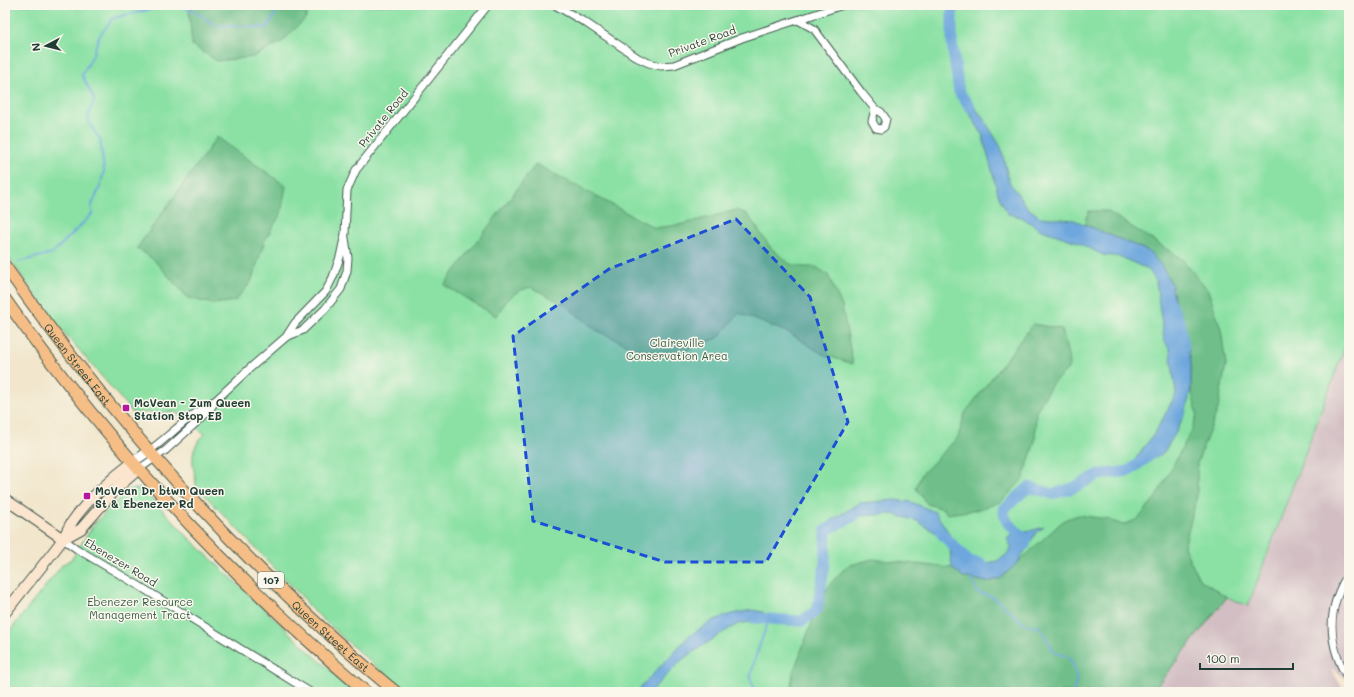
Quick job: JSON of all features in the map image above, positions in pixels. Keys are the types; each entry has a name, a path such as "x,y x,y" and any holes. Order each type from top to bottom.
{"main road":[{"name":"Queen Street East","path":"5,266 86,375 152,454 214,522 264,573 338,643 396,692"},
{"name":"Queen Street East","path":"8,303 26,329 136,466 229,565 320,651 366,692"},
{"path":"5,613 63,539 71,522 121,471 136,466"},
{"name":"Ebenezer Road","path":"5,499 63,539"}],"street":[{"name":"Private Road","path":"345,234 347,190 356,170 488,5"},
{"name":"Private Road","path":"555,5 586,23 638,58 661,66 674,65 742,38 843,5"},
{"path":"798,20 814,29 875,109"},
{"path":"286,337 303,330 325,309 341,289 347,271 348,258 345,234"},
{"path":"136,466 152,454 166,450 208,412 216,400 286,337 295,323 326,291 340,257 345,234"},
{"name":"Ebenezer Road","path":"63,539 310,692"},
{"path":"1349,573 1341,585 1335,603 1332,626 1335,650 1340,666 1349,680"}],"highlighted area":[{"path":"736,219 810,297 848,422 766,562 665,562 533,521 513,336 609,269"}],"shaded area":[{"path":"1349,336 1349,681 1330,667 1345,692 1152,692 1227,597 1249,605"}],"green space":[{"name":"Claireville Conservation Area","path":"5,5 1349,5 1349,336 1248,606 1227,597 1152,692 406,692 306,604 307,602 196,486 193,454 194,449 205,434 175,412 133,413 50,316 5,252"},
{"path":"193,5 303,5 308,8 306,18 282,42 253,57 217,61 192,45 189,12"},
{"path":"217,137 286,186 281,213 265,240 251,282 235,301 213,304 188,298 154,260 137,248"},
{"path":"536,164 655,228 684,224 736,210 748,215 771,248 790,264 802,267 816,267 828,275 842,306 853,364 824,355 791,334 739,313 718,338 681,352 655,354 632,347 596,330 565,305 531,287 524,289 510,297 496,316 444,285"},
{"path":"1089,211 1107,211 1182,259 1208,290 1221,329 1226,365 1218,409 1197,463 1197,496 1184,547 1199,579 1227,597 1152,692 790,692 793,673 819,603 830,584 847,566 872,559 952,568 963,577 987,582 1001,578 1064,520 1078,515 1107,519 1123,525 1138,519 1156,497 1192,430 1197,414 1191,388 1191,364 1189,350 1180,329 1171,283 1148,251 1086,225 1086,218"},
{"path":"1033,324 1062,329 1070,364 1067,370 1052,384 1036,412 1035,441 1023,479 1001,502 976,510 947,514 944,509 927,504 916,488 921,475 958,437 965,413"},
{"name":"Ebenezer Resource Management Tract","path":"130,489 141,489 147,493 189,538 312,654 356,692 5,692 5,637 63,564 71,560 93,526 123,494"}],"water":[{"path":"962,96 968,99 982,116 1001,147 1009,182 1028,208 1040,217 1074,220 1148,251 1161,265 1171,283 1180,329 1189,350 1191,364 1191,388 1186,411 1175,434 1162,455 1136,465 1136,458 1155,433 1176,394 1170,350 1164,340 1156,281 1149,270 1121,257 1103,255 1077,242 1039,229 1022,217 1008,214 999,197 982,134 962,101"},
{"path":"895,500 911,502 935,512 949,533 951,544 948,546 938,534 917,521 892,514 860,516 841,522 823,535 822,530 832,520 860,503"},
{"path":"1044,527 1036,533 1018,562 1001,578 987,582 972,579 963,577 952,568 950,550 967,560 985,563 997,561 1005,556 1012,548 1007,539 1010,536"},
{"path":"752,610 763,612 769,619 738,624 683,659 650,692 636,692 689,636 712,621 728,615"}],"waterway":[{"path":"18,262 53,253 93,213 91,207 100,187 104,171 100,139 88,122 88,117 94,99 82,75 92,57 100,35 113,18 169,5"},
{"path":"176,5 194,11 215,25 266,28 275,15 277,5"},
{"path":"952,5 952,43 959,92 970,107"},
{"path":"1171,305 1180,323 1184,347"},
{"path":"1025,545 1026,540 1007,522 1003,510 1029,487 1053,494 1073,488 1098,475 1129,471 1149,456"},
{"path":"754,618 802,621 817,610 825,563 826,530 854,516"},
{"path":"941,533 969,561 982,564"},
{"path":"948,546 950,550"},
{"path":"972,579 978,593 993,597 1026,625 1040,627 1054,652 1069,658 1074,666 1076,674 1076,683 1073,692"},
{"path":"756,692 750,679 755,658 769,619"}],"place":[{"name":"McVean - Zum Queen Station Stop EB","path":"126,408"},
{"name":"McVean Dr btwn Queen St & Ebenezer Rd","path":"87,496"}]}
